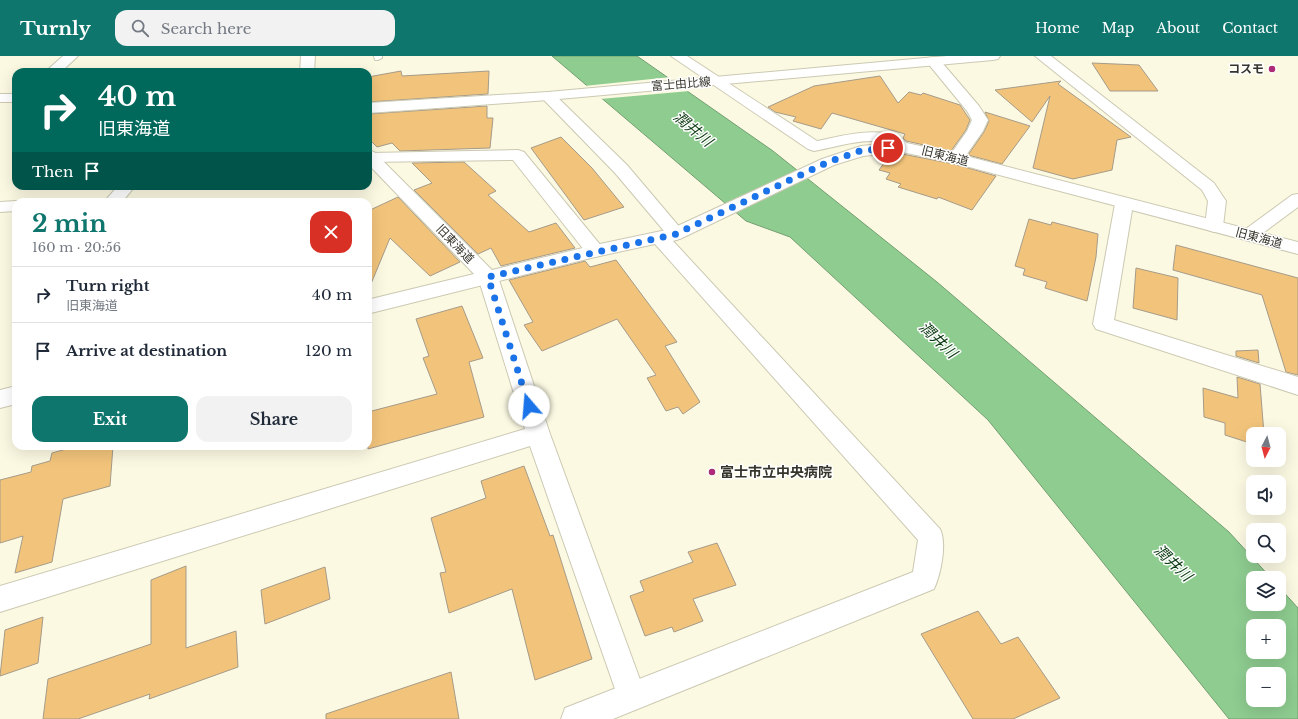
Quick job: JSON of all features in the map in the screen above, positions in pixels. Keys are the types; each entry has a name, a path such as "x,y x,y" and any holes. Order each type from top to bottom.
{"street":[{"path":"57,68 71,56"},
{"path":"308,56 308,68"},
{"path":"678,56 709,81 814,146 872,136 888,139 902,147"},
{"name":"富士由比線","path":"372,108 554,95 993,56"},
{"path":"1042,56 1208,187 1217,201 1214,226"},
{"path":"933,61 974,109 980,120 975,131 956,158"},
{"path":"554,95 621,169 668,236 932,537 925,580 576,719"},
{"path":"0,98 12,98"},
{"name":"旧東海道","path":"372,159 488,277 595,251 668,236 828,162 860,151 902,147 956,158 1124,204 1298,248"},
{"path":"372,157 518,155 595,251"},
{"path":"116,198 124,190"},
{"path":"1249,235 1298,199"},
{"path":"1124,204 1103,324 1298,386"},
{"path":"0,207 12,206"},
{"path":"372,305 488,277 538,434 631,696"},
{"path":"0,399 12,396"},
{"path":"0,599 538,434"}],"water":[{"name":"潤井川","path":"552,56 637,56 773,151 937,282 1229,532 1246,551 1246,563 1257,563 1265,571 1246,571 1246,611 1286,611 1286,595 1298,608 1298,719 1229,719 988,420 790,237 746,221"}],"pier":[{"path":"671,77 690,91 600,99 584,86"}],"building":[{"path":"1092,63 1139,65 1158,91 1110,91"},
{"path":"401,71 402,76 489,71 488,94 372,102 372,76"},
{"path":"880,76 898,103 909,92 921,95 923,93 960,105 970,120 966,130 951,151 906,141 903,138 905,134 832,113 821,129 793,121 796,117 775,112 768,107 814,86"},
{"path":"1061,81 1058,84 1131,137 1117,140 1112,170 1073,179 1033,168 1050,96 1032,122 995,90"},
{"path":"487,106 487,118 493,118 490,148 400,151 392,143 377,147 372,142 372,114"},
{"path":"985,112 1030,126 1002,164 968,155 984,132 989,121"},
{"path":"561,137 592,168 624,207 584,220 531,148"},
{"path":"902,154 954,164 996,176 972,210 938,197 937,199 898,187 901,184 886,179 890,173 879,170 890,155"},
{"path":"464,162 496,191 488,195 529,232 556,223 575,248 501,266 491,248 478,254 414,190 432,183 412,163"},
{"path":"398,197 460,262 430,276 390,238 372,281 372,209"},
{"path":"1029,219 1051,225 1052,222 1098,234 1096,257 1087,301 1045,288 1047,282 1023,275 1025,269 1015,266"},
{"path":"1176,245 1298,278 1298,375 1286,372 1262,295 1173,270"},
{"path":"616,260 677,342 665,346 700,402 683,414 678,407 666,411 647,378 656,375 617,319 542,351 524,325 533,322 509,280 585,261 590,267"},
{"path":"1136,268 1178,278 1177,320 1133,308"},
{"path":"462,306 483,358 469,362 484,417 372,448 372,411 437,394 423,358 429,356 416,319"},
{"path":"1258,350 1259,363 1236,356 1236,351"},
{"path":"1237,377 1260,384 1263,427 1246,427 1246,442 1225,435 1225,423 1204,417 1203,388 1238,398"},
{"path":"63,450 113,450 110,486 63,499 52,562 15,573 23,536 0,543 0,480 31,472 32,466 50,461 52,453"},
{"path":"524,466 550,536 553,535 592,659 535,680 512,589 449,613 440,573 446,572 431,518 486,498 481,481"},
{"path":"717,543 736,585 693,599 703,621 674,632 672,627 645,636 630,596 644,591 640,581 693,562 688,552"},
{"path":"186,566 186,648 236,631 238,667 149,699 150,694 78,719 43,719 48,679 151,644 151,580"},
{"path":"325,567 330,599 265,624 261,590"},
{"path":"978,611 1001,644 1018,637 1060,698 1013,719 973,719 921,634"},
{"path":"43,617 38,663 0,676 5,630"},
{"path":"451,672 459,719 326,719 326,714"}],"place":[{"name":"コスモ","path":"1272,69"},
{"name":"富士市立中央病院","path":"712,472"}],"route":[{"path":"529,406 488,277 595,251 676,234 828,162 860,151 888,148"}]}
